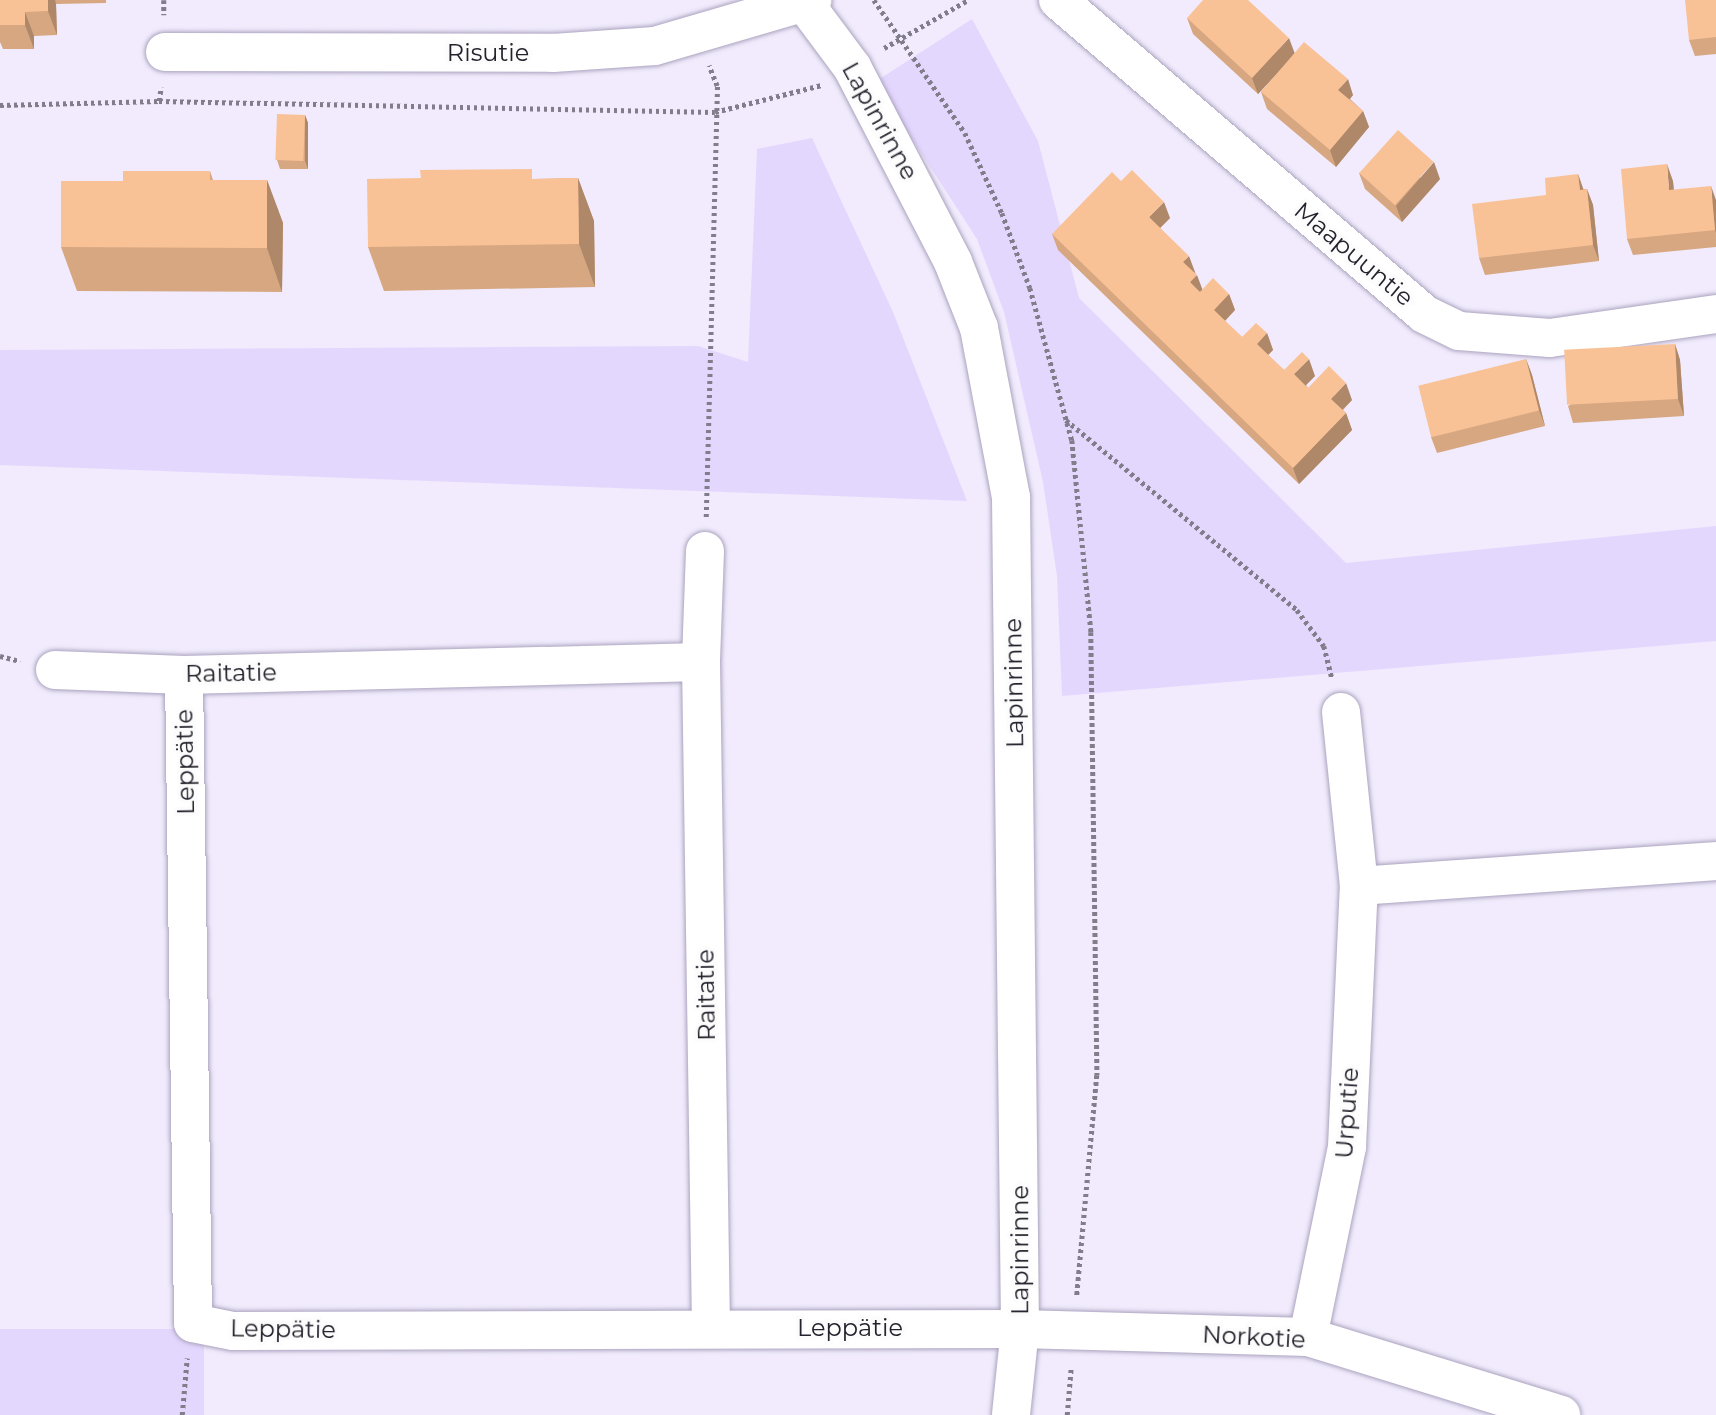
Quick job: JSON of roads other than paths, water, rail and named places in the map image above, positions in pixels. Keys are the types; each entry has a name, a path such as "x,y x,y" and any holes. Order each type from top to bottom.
{"street":[{"name":"Maapuuntie","path":"1058,0 1424,314 1459,331 1550,338 1716,314"},
{"name":"Risutie","path":"165,52 553,53 655,46 696,37 806,1"},
{"name":"Lapinrinne","path":"806,1 852,67 953,262 979,328 1011,497 1020,1329 1010,1415"},
{"name":"Raitatie","path":"705,551 701,662 711,1328"},
{"name":"Raitatie","path":"55,670 184,675 701,662"},
{"name":"Leppätie","path":"184,675 193,1322 233,1331 1020,1329"},
{"name":"Urputie","path":"1308,1337 1347,1147 1359,886 1341,712"},
{"path":"1359,886 1716,861"},
{"name":"Norkotie","path":"1020,1329 1308,1337 1561,1415"}]}
